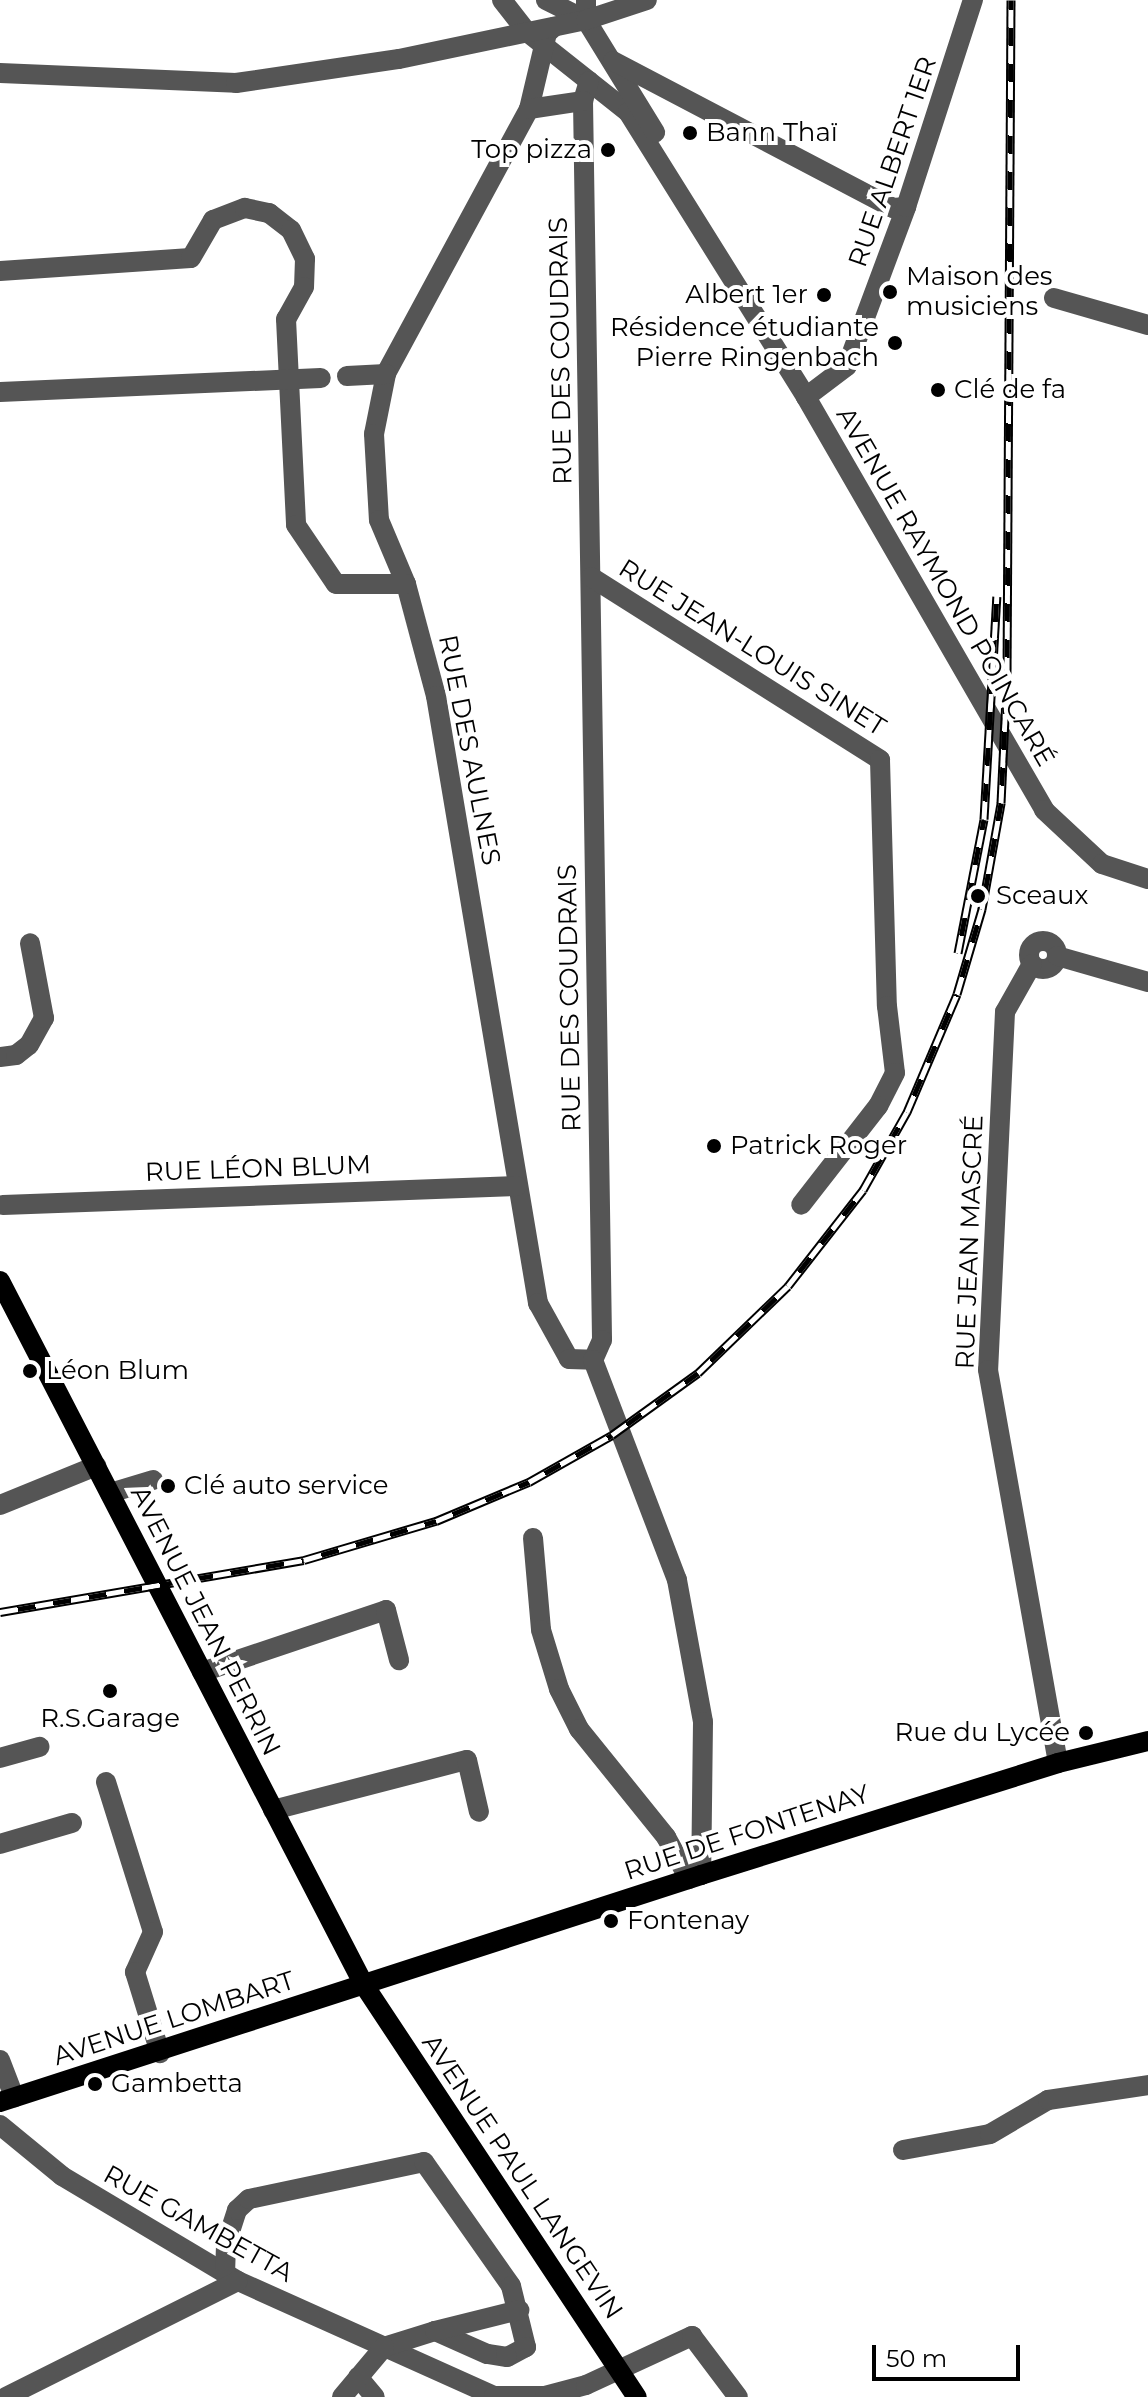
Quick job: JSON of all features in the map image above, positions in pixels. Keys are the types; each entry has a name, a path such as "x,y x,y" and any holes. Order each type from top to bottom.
{"main road":[{"name":"AVENUE JEAN PERRIN","path":"0,1281 364,1985"},
{"name":"RUE DE FONTENAY","path":"364,1985 1058,1763 1148,1741"},
{"name":"AVENUE LOMBART","path":"7,2100 364,1985"},
{"name":"AVENUE PAUL LANGEVIN","path":"364,1985 637,2397"}],"street":[{"path":"546,0 586,10"},
{"path":"0,73 236,83 554,27 586,10 647,0"},
{"name":"RUE ALBERT 1ER","path":"806,397 840,372 906,207 973,0"},
{"path":"492,39 504,3"},
{"name":"AVENUE RAYMOND POINCARÉ","path":"504,3 527,32 572,67 586,91 628,112 806,397 1044,810 1102,864 1148,879"},
{"name":"AVENUE RAYMOND POINCARÉ","path":"586,10 607,52 691,189 710,239"},
{"name":"RUE DES AULNES","path":"554,27 544,46 529,109 386,374 374,434 379,520 406,584 436,696 538,1303 548,1327 569,1359 581,1363 593,1360"},
{"path":"607,52 893,208 906,207"},
{"path":"572,67 607,52"},
{"path":"529,109 586,91 607,52"},
{"path":"631,90 642,72"},
{"name":"RUE DES COUDRAIS","path":"586,91 602,1340 593,1360"},
{"path":"0,271 191,258 213,220 245,208 269,213 291,230 305,259 304,287 286,319 296,525 336,584 406,584"},
{"path":"1054,298 1148,325"},
{"path":"347,376 386,374"},
{"path":"0,392 321,378"},
{"name":"RUE JEAN-LOUIS SINET","path":"591,577 880,760 892,1083 801,1205"},
{"path":"0,1057 16,1055 29,1045 44,1018 30,943"},
{"name":"RUE JEAN MASCRÉ","path":"1058,1763 988,1370 1005,1012 1032,964 1047,969 1057,956 1148,982"},
{"name":"RUE LÉON BLUM","path":"3,1205 517,1186"},
{"path":"593,1360 677,1580 703,1722 695,1877"},
{"path":"5,1497 96,1466"},
{"path":"110,1493 153,1480"},
{"path":"533,1538 541,1630 559,1689 579,1729 695,1877"},
{"path":"202,1672 386,1610 399,1660"},
{"path":"0,1758 39,1747"},
{"path":"273,1810 467,1760 479,1812"},
{"path":"106,1782 153,1932 135,1972 160,2053"},
{"path":"0,1844 72,1823"},
{"path":"0,2060 7,2100"},
{"path":"903,2150 990,2134 1048,2100 1148,2085"},
{"name":"RUE GAMBETTA","path":"0,2125 62,2176 231,2277 494,2396 545,2396 619,2369 692,2336 738,2397"},
{"path":"6,2397 231,2277 233,2221 249,2199 424,2162 511,2286 526,2347 518,2354 487,2354 435,2331"},
{"path":"342,2397 384,2347 519,2310"},
{"path":"358,2377 375,2397"}],"railway":[{"path":"0,1612 304,1560 436,1521 529,1482 612,1435 698,1373 788,1286 863,1190 907,1112 957,994 982,909 1001,803 1007,675 1011,0"},
{"path":"958,953 984,819 997,596"}],"place":[{"name":"Bann Thaï","path":"690,133"},
{"name":"Top pizza","path":"608,150"},
{"name":"Maison des musiciens","path":"890,292"},
{"name":"Albert 1er","path":"824,295"},
{"name":"Résidence étudiante Pierre Ringenbach","path":"895,343"},
{"name":"Clé de fa","path":"938,390"},
{"name":"Sceaux","path":"978,896"},
{"name":"Patrick Roger","path":"714,1146"},
{"name":"Léon Blum","path":"30,1371"},
{"name":"Clé auto service","path":"168,1486"},
{"name":"R.S.Garage","path":"110,1691"},
{"name":"Rue du Lycée","path":"1086,1733"},
{"name":"Fontenay","path":"611,1921"},
{"name":"Gambetta","path":"95,2084"}]}
